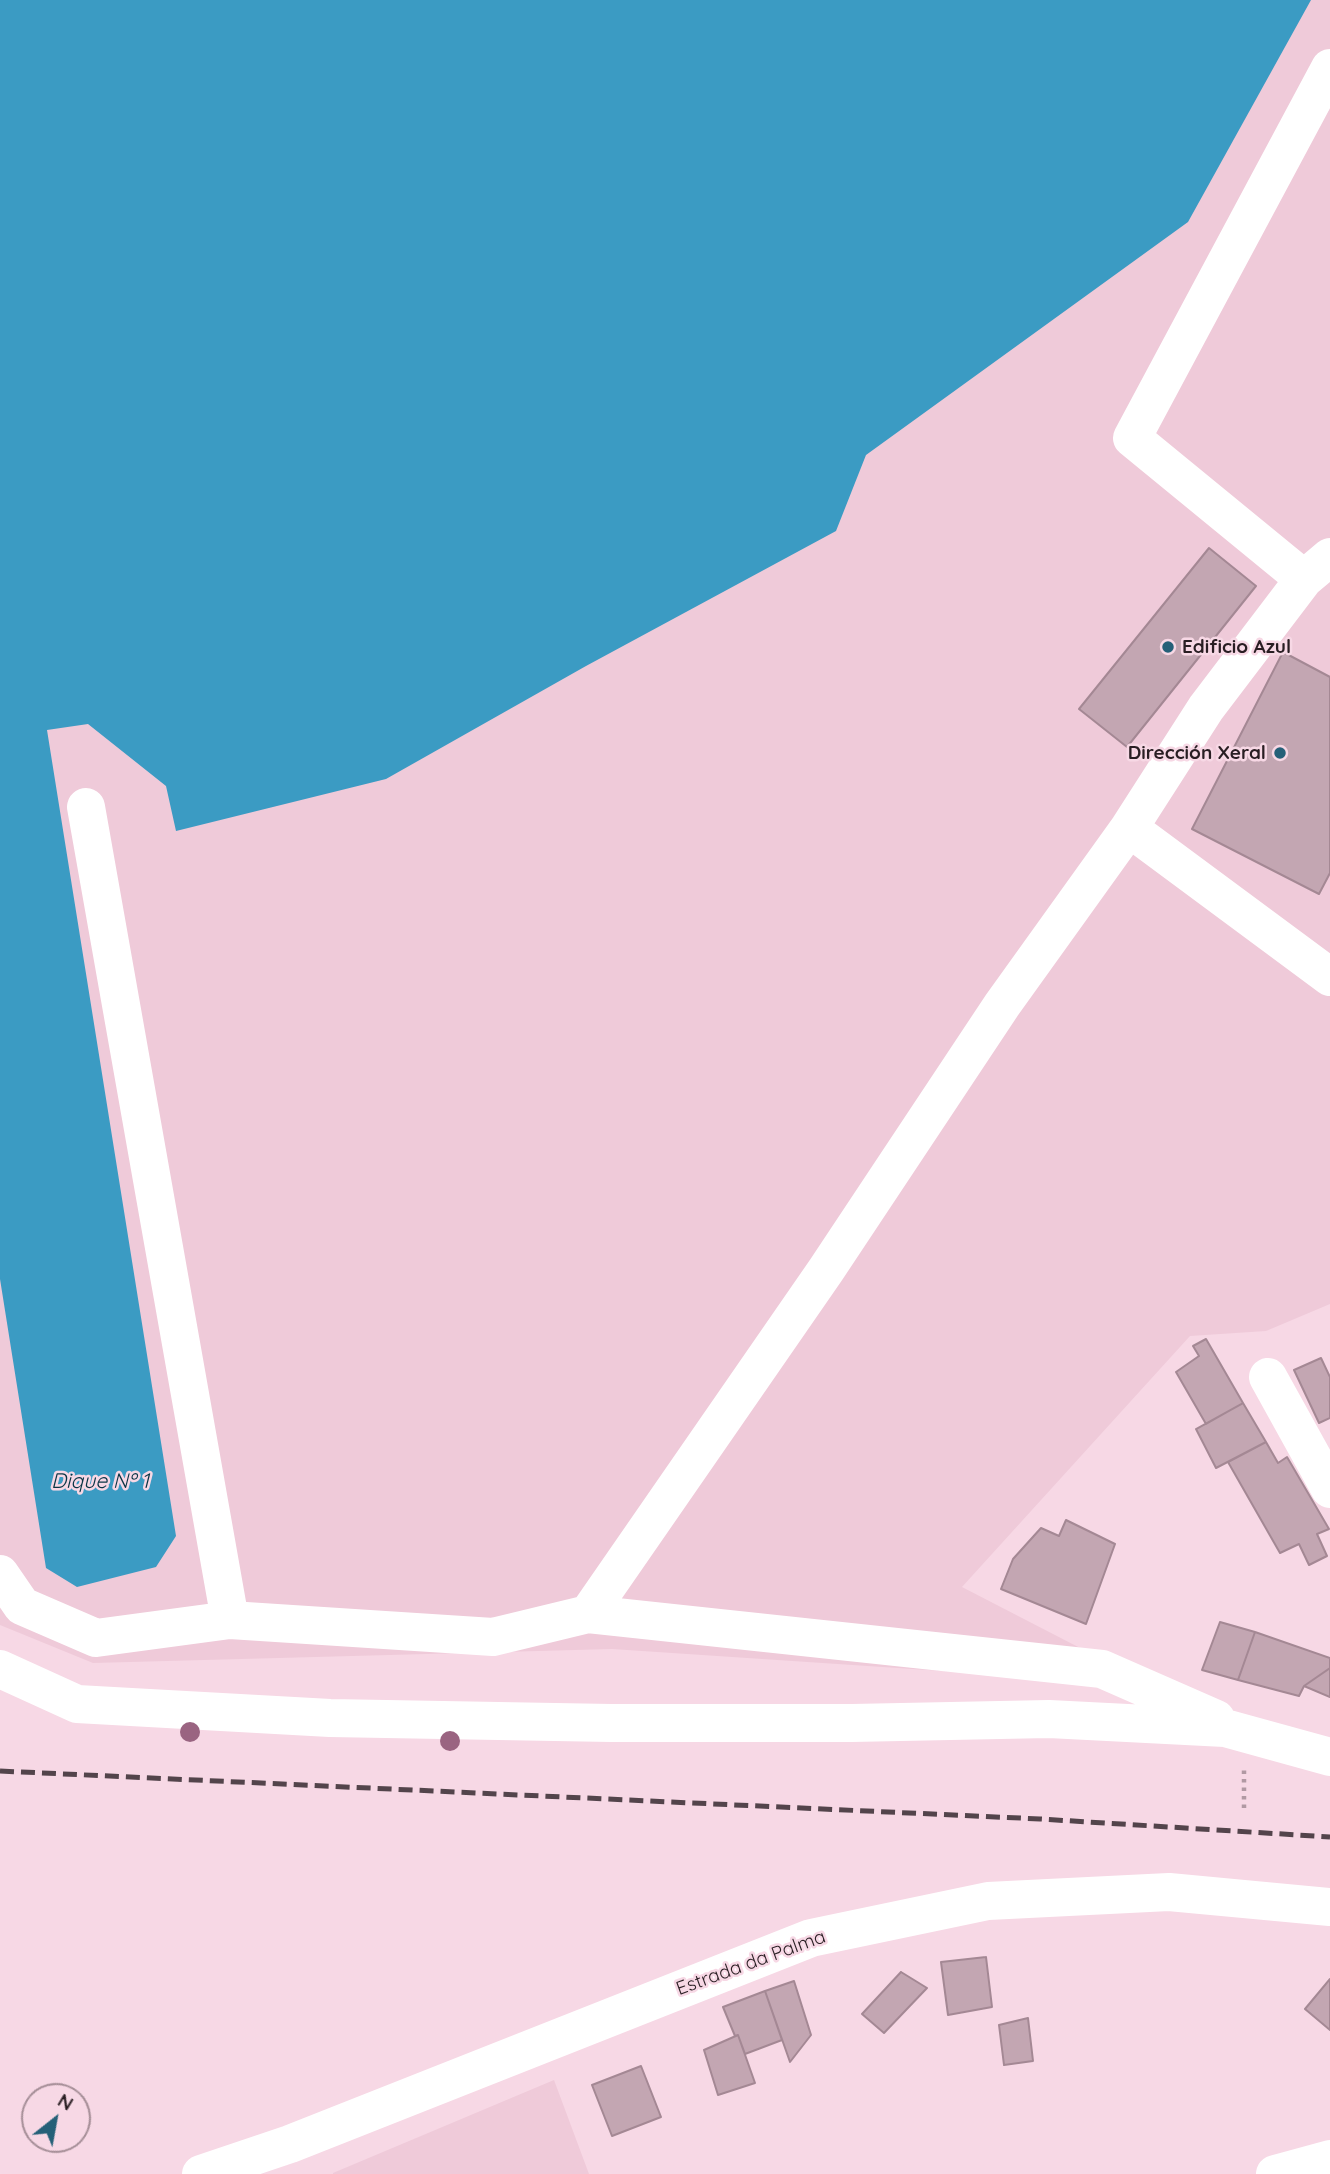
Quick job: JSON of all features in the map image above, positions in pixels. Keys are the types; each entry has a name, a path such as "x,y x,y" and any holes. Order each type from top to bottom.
{"street":[{"path":"588,1614 826,1270 1002,1005 1129,828 1206,708 1317,568 1132,438 1330,68"},
{"path":"86,807 230,1620"},
{"path":"1129,828 1330,977"},
{"path":"1268,1377 1330,1489"},
{"path":"0,1574 22,1606 96,1637 230,1620 493,1637 588,1614 1102,1669 1245,1732"},
{"path":"0,1668 77,1704 330,1718 611,1723 852,1723 1049,1719 1226,1727 1330,1757"},
{"name":"Estrada da Palma","path":"201,2174 290,2144 811,1938 988,1900 1169,1892 1330,1907"},
{"path":"1275,2174 1330,2159"}],"shaded area":[{"path":"1310,0 1330,0 1330,1304 1266,1331 1190,1336 962,1587 1084,1650 1063,1679 612,1649 93,1663 0,1625 0,737 865,455"},
{"path":"554,2080 589,2174 333,2174 333,2173"}],"water":[{"name":"Dique Nº 1","path":"0,0 1311,0 1188,222 866,455 836,531 586,666 386,779 176,831 166,786 88,724 47,730 176,1536 156,1567 77,1587 46,1568 0,1279"}],"building":[{"name":"Edificio Azul","path":"1209,548 1256,586 1127,747 1079,709"},
{"name":"Dirección Xeral","path":"1283,652 1330,677 1330,873 1319,894 1192,829"},
{"path":"1206,1339 1243,1403 1206,1424 1176,1372 1199,1356 1193,1346"},
{"path":"1321,1358 1330,1377 1330,1418 1319,1423 1294,1370"},
{"path":"1243,1403 1266,1442 1216,1468 1196,1429"},
{"path":"1266,1442 1278,1463 1287,1457 1329,1529 1317,1534 1327,1556 1309,1565 1299,1544 1280,1553 1228,1462"},
{"path":"1066,1520 1115,1544 1086,1624 1001,1589 1013,1559 1041,1528 1059,1536"},
{"path":"1220,1622 1255,1632 1238,1680 1202,1670"},
{"path":"1255,1632 1330,1658 1330,1668 1304,1686 1299,1696 1238,1680"},
{"path":"1330,1668 1330,1697 1304,1686"},
{"path":"986,1957 992,2007 948,2015 941,1962"},
{"path":"901,1972 927,1988 884,2033 862,2014"},
{"path":"1330,1979 1330,2030 1305,2009"},
{"path":"794,1981 811,2035 790,2062 765,1991"},
{"path":"765,1991 782,2040 745,2054 723,2007"},
{"path":"1028,2018 1033,2061 1004,2065 999,2025"},
{"path":"738,2035 755,2083 718,2095 704,2050"},
{"path":"641,2066 661,2117 612,2136 592,2085"}],"railway":[{"path":"0,1771 1040,1819 1330,1837"}],"place":[{"name":"Edificio Azul","path":"1168,647"},
{"name":"Dirección Xeral","path":"1280,753"}]}
